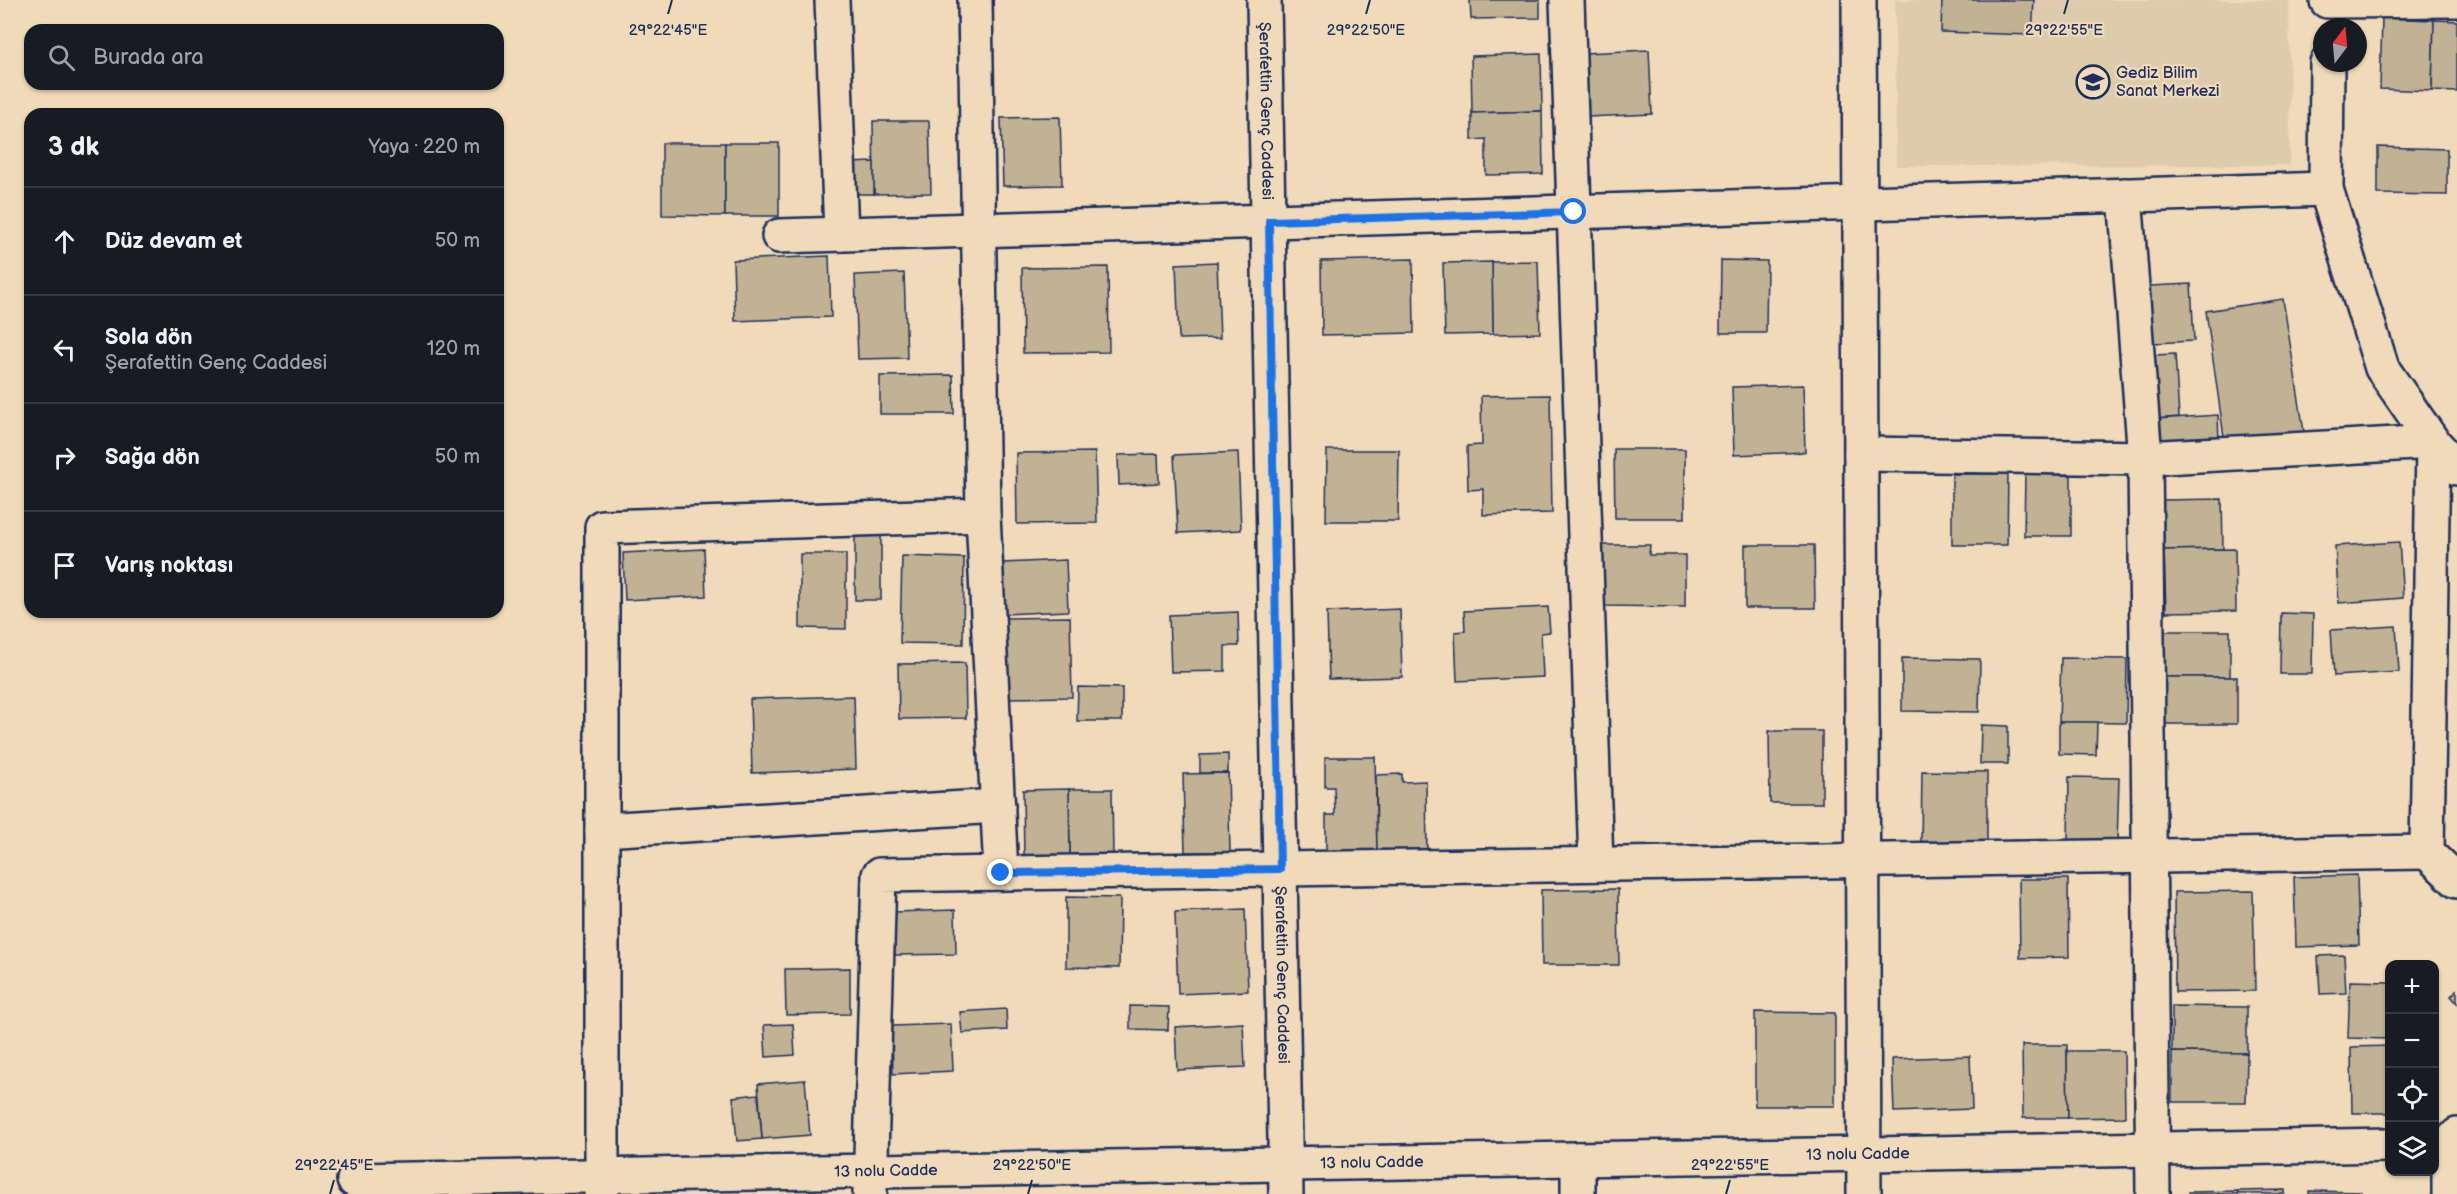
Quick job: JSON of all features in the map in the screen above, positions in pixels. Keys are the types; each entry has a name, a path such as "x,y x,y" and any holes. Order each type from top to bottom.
{"street":[{"path":"832,0 841,234"},
{"path":"975,0 983,515 1001,873"},
{"name":"Şerafettin Genç Caddesi","path":"1264,0 1286,1179"},
{"path":"1567,0 1596,864"},
{"path":"1859,0 1864,1194"},
{"path":"2327,9 2457,0"},
{"path":"2326,72 2326,189 2382,368 2433,442 2457,468"},
{"path":"780,236 2326,189"},
{"path":"2125,195 2145,458 2153,1194"},
{"path":"1861,454 2145,458 2433,442"},
{"path":"2427,852 2433,442"},
{"path":"602,1185 602,527 983,515"},
{"path":"602,830 998,806"},
{"path":"870,1183 879,875 2427,852 2457,881"},
{"path":"2447,1141 2450,1194"},
{"name":"13 nolu Cadde","path":"354,1180 602,1185 1286,1179 1578,1159 2385,1145"},
{"path":"1578,1159 1578,1194"}],"shaded area":[{"name":"Gediz Bilim Sanat Merkezi","path":"1895,0 2289,0 2290,165 1896,166"}],"building":[{"path":"1470,0 1540,0 1540,18 1471,19"},
{"path":"1942,0 2034,0 2032,35 1941,32"},
{"path":"2382,18 2434,20 2432,91 2380,89"},
{"path":"2434,20 2457,21 2457,92 2432,91"},
{"path":"1649,50 1652,114 1587,117 1584,53"},
{"path":"1541,54 1542,111 1472,113 1471,56"},
{"path":"1542,111 1543,174 1486,175 1486,139 1472,140 1472,113"},
{"path":"1060,117 1062,185 1003,186 1001,118"},
{"path":"873,121 929,121 931,193 874,194"},
{"path":"662,143 725,143 725,216 662,215"},
{"path":"725,143 779,143 779,216 725,216"},
{"path":"2378,147 2447,149 2447,195 2378,194"},
{"path":"874,162 874,194 851,194 850,163"},
{"path":"829,256 831,317 735,321 733,260"},
{"path":"1413,259 1414,333 1322,335 1321,261"},
{"path":"1721,260 1767,261 1766,333 1720,333"},
{"path":"1538,261 1540,333 1493,334 1492,262"},
{"path":"1217,262 1220,338 1179,339 1176,264"},
{"path":"1492,262 1493,334 1445,335 1443,263"},
{"path":"1108,267 1109,352 1023,353 1022,268"},
{"path":"904,273 907,358 858,359 855,275"},
{"path":"2191,284 2194,341 2153,343 2150,286"},
{"path":"2283,299 2304,432 2225,444 2206,311"},
{"path":"2175,354 2179,417 2156,419 2153,355"},
{"path":"953,375 954,414 880,414 880,376"},
{"path":"1803,385 1805,452 1734,455 1732,387"},
{"path":"1550,395 1552,513 1483,515 1483,489 1468,490 1467,446 1482,445 1481,396"},
{"path":"2218,415 2219,441 2158,444 2156,419"},
{"path":"1614,449 1685,449 1685,518 1615,518"},
{"path":"1327,450 1399,450 1398,521 1326,521"},
{"path":"1095,452 1097,523 1017,524 1016,453"},
{"path":"1238,452 1241,530 1178,533 1174,455"},
{"path":"1158,454 1159,483 1119,485 1118,455"},
{"path":"1952,474 2008,474 2007,545 1952,545"},
{"path":"2025,474 2071,475 2071,536 2024,536"},
{"path":"2222,499 2223,549 2164,550 2163,500"},
{"path":"855,532 881,532 881,600 855,600"},
{"path":"2399,542 2403,598 2339,603 2335,546"},
{"path":"1602,545 1650,545 1649,555 1685,555 1685,607 1602,606"},
{"path":"1745,545 1814,545 1815,608 1745,608"},
{"path":"704,549 706,596 625,600 623,553"},
{"path":"2235,549 2236,611 2166,612 2164,550"},
{"path":"800,554 846,554 846,629 800,628"},
{"path":"902,556 964,558 963,644 900,643"},
{"path":"1066,560 1068,611 1004,614 1002,563"},
{"path":"1548,607 1550,632 1541,633 1543,677 1457,681 1455,632 1465,631 1464,611"},
{"path":"1400,609 1402,677 1329,679 1327,612"},
{"path":"1238,612 1239,646 1225,646 1225,671 1171,672 1169,615"},
{"path":"2281,613 2313,614 2312,674 2280,674"},
{"path":"1070,617 1072,697 1005,698 1004,618"},
{"path":"2396,626 2399,672 2334,676 2331,630"},
{"path":"2164,631 2230,631 2230,677 2165,677"},
{"path":"1902,658 1980,659 1979,712 1902,711"},
{"path":"2061,658 2127,659 2126,723 2059,722"},
{"path":"965,663 966,718 899,719 898,664"},
{"path":"2165,677 2237,677 2237,724 2165,724"},
{"path":"1078,687 1122,688 1122,721 1077,721"},
{"path":"854,696 856,769 752,773 750,699"},
{"path":"2059,722 2097,722 2096,755 2059,754"},
{"path":"1981,725 2008,726 2008,764 1980,764"},
{"path":"1769,731 1822,731 1822,803 1770,803"},
{"path":"1228,754 1228,773 1200,773 1200,755"},
{"path":"1325,757 1375,757 1377,854 1326,854 1326,815 1335,815 1334,787 1325,787"},
{"path":"1922,771 1987,772 1987,847 1921,846"},
{"path":"1228,773 1230,852 1185,852 1183,774"},
{"path":"1402,774 1402,782 1426,781 1427,853 1377,854 1376,775"},
{"path":"2069,777 2119,778 2117,844 2068,843"},
{"path":"1069,789 1112,789 1113,859 1070,859"},
{"path":"1069,789 1070,859 1024,859 1023,790"},
{"path":"2357,875 2359,945 2296,947 2294,877"},
{"path":"2019,879 2068,879 2069,957 2020,958"},
{"path":"1618,889 1619,965 1542,965 1541,890"},
{"path":"2253,891 2255,991 2175,992 2174,892"},
{"path":"1066,897 1120,898 1119,968 1066,967"},
{"path":"1245,909 1248,991 1178,994 1175,912"},
{"path":"955,910 956,954 895,955 894,912"},
{"path":"2344,955 2346,993 2320,994 2318,956"},
{"path":"850,968 850,1014 786,1015 785,969"},
{"path":"2350,981 2385,982 2385,1039 2348,1038"},
{"path":"2457,990 2457,1003 2451,996"},
{"path":"1130,1006 1169,1007 1168,1030 1130,1029"},
{"path":"2172,1006 2247,1007 2247,1053 2172,1052"},
{"path":"1006,1009 1007,1030 962,1033 960,1012"},
{"path":"1755,1012 1835,1013 1835,1106 1755,1106"},
{"path":"1243,1023 1245,1067 1177,1070 1175,1027"},
{"path":"793,1024 795,1055 766,1057 764,1025"},
{"path":"951,1024 953,1071 893,1074 892,1026"},
{"path":"2022,1045 2067,1045 2068,1118 2023,1118"},
{"path":"2385,1046 2385,1113 2352,1113 2351,1047"},
{"path":"2067,1051 2124,1051 2125,1117 2068,1118"},
{"path":"2172,1052 2247,1053 2246,1102 2172,1102"},
{"path":"1970,1056 1972,1109 1894,1112 1892,1059"},
{"path":"805,1080 810,1135 762,1139 758,1084"},
{"path":"758,1094 762,1139 737,1141 733,1097"},
{"path":"2285,1190 2285,1194 2238,1194 2238,1191"},
{"path":"2238,1191 2238,1194 2189,1194 2189,1192"},
{"path":"2309,1191 2361,1192 2360,1194 2309,1194"}],"place":[{"name":"Gediz Bilim Sanat Merkezi","path":"2093,82"}],"route":[{"path":"1001,873 1280,869 1269,221 1574,212"}]}
